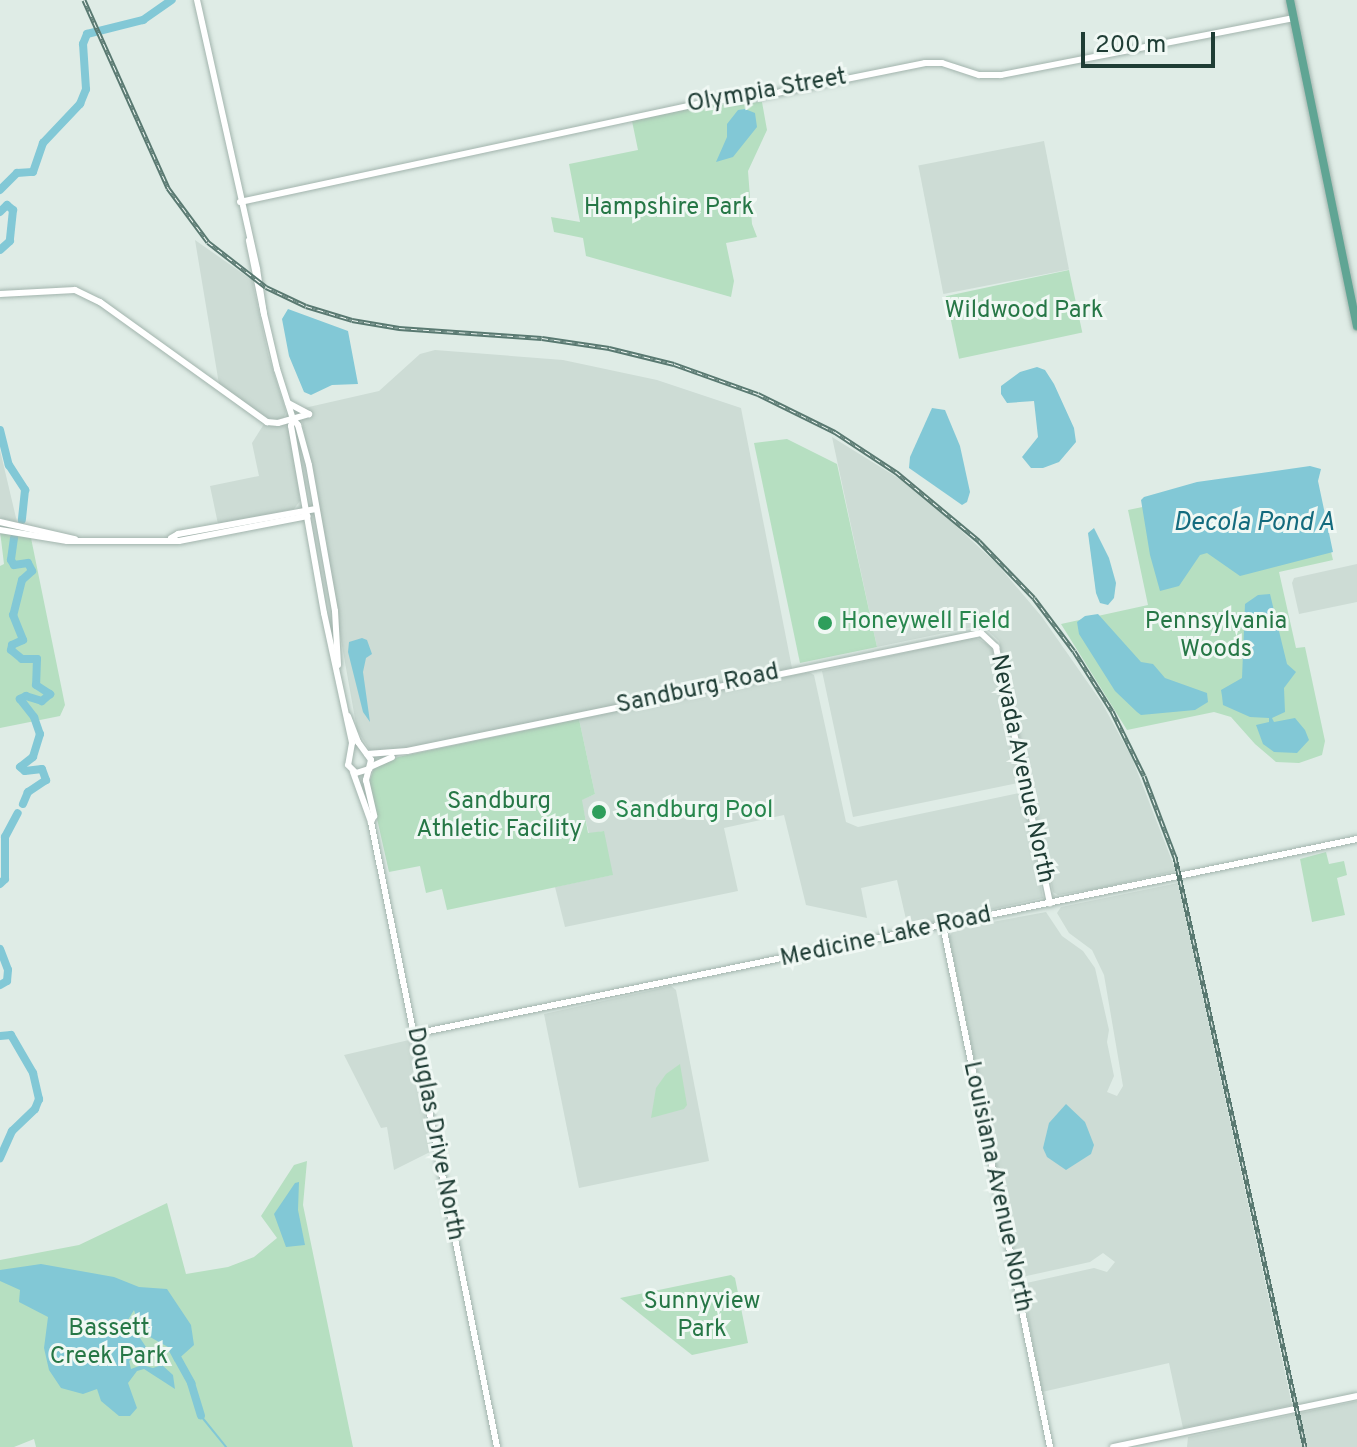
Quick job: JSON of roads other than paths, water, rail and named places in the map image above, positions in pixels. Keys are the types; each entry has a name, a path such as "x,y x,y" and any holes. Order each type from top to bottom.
{"main road":[{"path":"1290,0 1357,326"}],"street":[{"name":"Douglas Drive North","path":"197,0 264,314 287,401 301,435 336,618 338,669"},
{"name":"Olympia Street","path":"240,202 715,100 747,99 925,63 942,63 979,75 1001,75 1294,18"},
{"path":"0,294 60,288 91,297 267,422 309,414 287,401"},
{"name":"Douglas Drive North","path":"293,419 291,426 307,513 348,716 352,746 348,765 360,784 371,822 497,1447"},
{"path":"0,530 110,543 171,538 178,534 317,512"},
{"path":"0,522 78,540"},
{"name":"Sandburg Road","path":"366,753 407,751 971,633 988,636"},
{"name":"Nevada Avenue North","path":"988,636 997,649 1050,903"},
{"name":"Douglas Drive North","path":"348,716 366,753 369,768 366,780 374,816 371,822"},
{"name":"Sandburg Road","path":"369,768 407,751"},
{"path":"350,756 355,752 366,753"},
{"path":"353,772 362,774 369,768"},
{"name":"Medicine Lake Road","path":"414,1034 1357,839"},
{"name":"Louisiana Avenue North","path":"943,926 1050,1447"},
{"path":"1113,1447 1357,1396"}],"water":[{"path":"738,110 755,113 757,127 733,157 716,162 727,137 727,124"},
{"path":"288,309 348,331 358,384 332,385 311,395 304,392 289,356 282,319"},
{"path":"1037,367 1045,370 1054,384 1074,428 1076,442 1059,462 1043,468 1031,468 1022,457 1038,437 1034,401 1007,403 1001,394 1001,386 1020,372"},
{"path":"932,408 945,410 960,446 970,492 967,502 962,505 909,468 910,457"},
{"name":"Decola Pond A","path":"1310,466 1321,469 1318,481 1333,552 1240,576 1207,553 1200,555 1179,586 1160,591 1150,555 1141,500 1144,497 1197,482"},
{"path":"1094,528 1109,558 1116,583 1114,598 1108,605 1100,603 1096,593 1088,533"},
{"path":"1270,594 1287,664 1296,672 1284,688 1285,712 1272,718 1274,722 1295,718 1305,730 1309,740 1297,753 1274,752 1263,744 1256,725 1269,722 1269,718 1250,717 1223,705 1221,690 1242,678 1245,604 1258,595"},
{"path":"1098,614 1141,662 1153,664 1165,678 1207,693 1208,702 1195,710 1141,715 1137,712 1115,691 1079,634 1077,622 1085,616"},
{"path":"362,638 367,640 372,654 366,658 363,672 370,722 363,712 348,652 349,642"},
{"path":"1066,1104 1085,1122 1094,1145 1091,1154 1066,1170 1047,1157 1043,1148 1049,1123"},
{"path":"299,1182 298,1210 305,1245 286,1247 274,1214 295,1183"},
{"path":"41,1264 114,1277 139,1287 167,1289 191,1325 194,1345 175,1362 168,1347 141,1332 134,1310 128,1320 146,1347 129,1361 131,1369 142,1365 153,1368 162,1365 173,1375 175,1389 144,1369 137,1371 128,1383 137,1408 130,1416 119,1416 101,1401 97,1389 83,1394 61,1388 49,1370 44,1348 48,1317 19,1302 20,1290 0,1281 0,1270"}],"waterway":[{"path":"0,190 17,173 33,172 43,143 80,104 86,89 83,44 87,34 143,20 172,0"},
{"path":"0,212 7,205 13,210 10,241 0,250"},
{"path":"0,430 9,465 25,490 22,520"},
{"path":"14,538 11,560 14,565 28,563 32,571 22,580 13,615 23,640 12,645 11,650 22,659 37,659 36,685 50,694 42,701 26,696 20,699 34,717 40,734 33,757 20,767 25,771 42,769 46,780 28,792 23,804"},
{"path":"0,884 5,879 5,837 18,813"},
{"path":"0,949 8,970 7,981 0,985"},
{"path":"0,1036 11,1035 33,1073 39,1099 35,1109 12,1131 0,1158"},
{"path":"173,1350 191,1383 201,1416"},
{"path":"201,1416 226,1447"}],"railway":[{"path":"84,0 168,188 208,242 266,287 306,306 352,320 399,328 542,338 609,348 674,364 758,394 835,432 896,472 979,541 1034,598 1074,651 1112,711 1144,776 1175,857 1305,1447"}],"place":[{"name":"Honeywell Field","path":"825,623"},
{"name":"Sandburg Pool","path":"599,812"}],"park label":[{"name":"Hampshire Park","path":"669,209"},
{"name":"Wildwood Park","path":"1024,312"},
{"name":"Pennsylvania Woods","path":"1216,637"},
{"name":"Sandburg Athletic Facility","path":"499,817"},
{"name":"Sunnyview Park","path":"702,1317"},
{"name":"Bassett Creek Park","path":"109,1344"}]}
